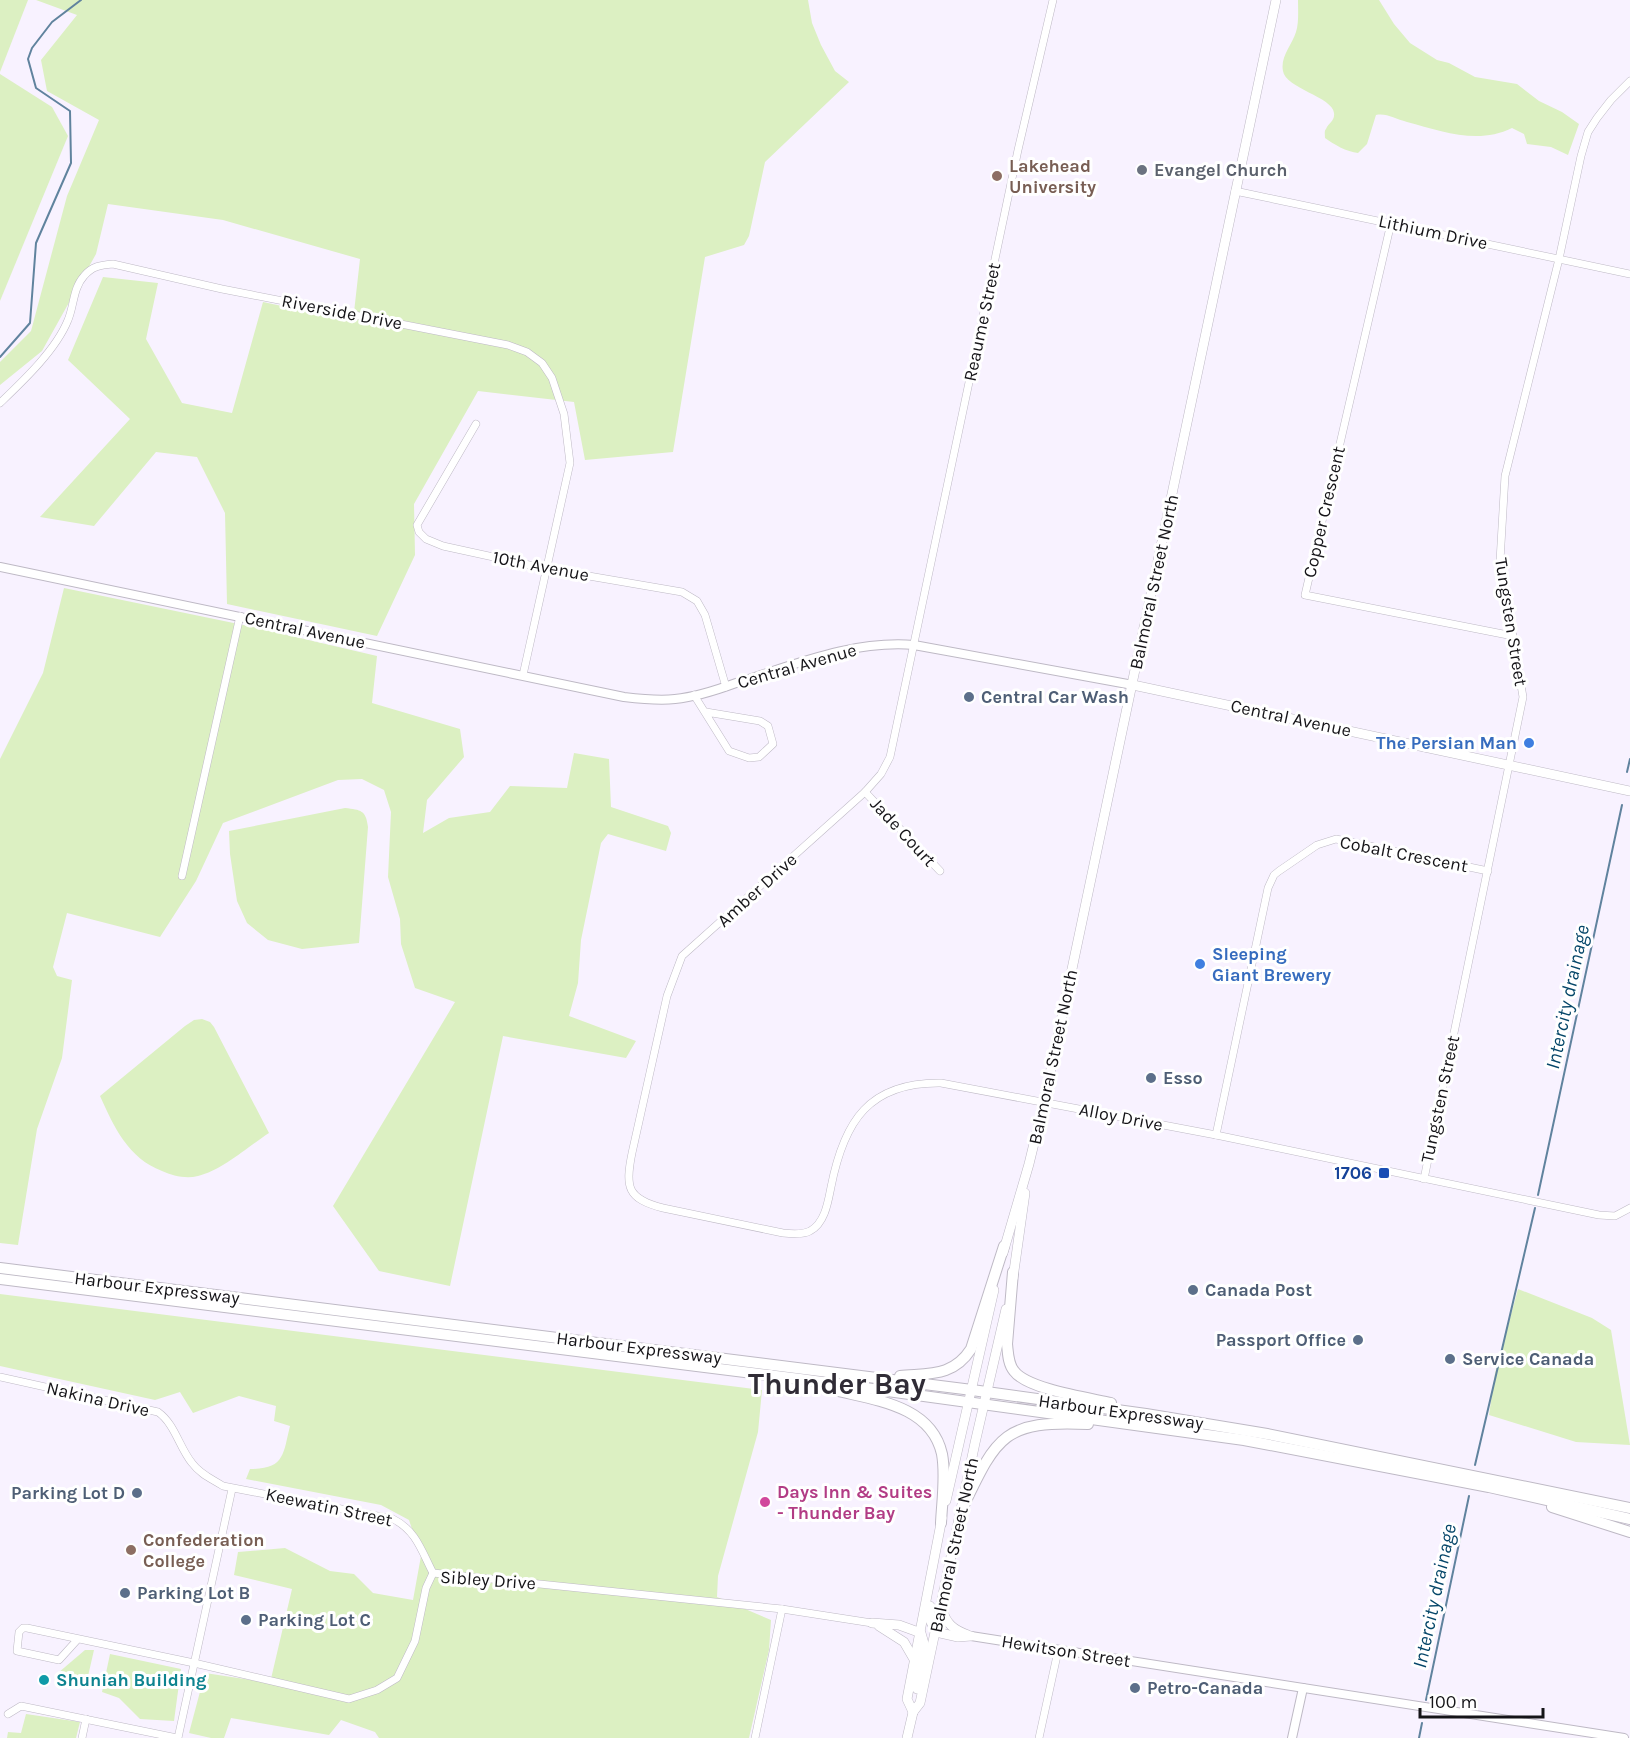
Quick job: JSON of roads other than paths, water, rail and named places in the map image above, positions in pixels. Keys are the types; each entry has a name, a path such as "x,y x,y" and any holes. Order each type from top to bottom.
{"main road":[{"name":"Balmoral Street North","path":"913,1712 907,1699 941,1523 1004,1246 1029,1164 1044,1102 1276,0"},
{"name":"Central Avenue","path":"1133,685 1630,791"},
{"name":"Balmoral Street North","path":"907,1738 913,1712 920,1703 1014,1272 1029,1164"},
{"path":"876,1378 942,1372 955,1367 964,1358 971,1349 1004,1246"},
{"name":"Harbour Expressway","path":"0,1268 972,1390 986,1398 1244,1440 1501,1490 1630,1518"},
{"path":"1014,1272 1007,1344 1012,1368 1017,1375 1036,1385 1181,1420"},
{"name":"Harbour Expressway","path":"0,1279 969,1402 986,1398 1181,1420 1278,1436 1630,1508"},
{"path":"784,1377 898,1406 925,1422 937,1439 942,1453 941,1523"},
{"path":"963,1507 988,1457 1001,1440 1012,1433 1042,1424 1065,1423 1156,1427"},
{"path":"1501,1490 1630,1532"},
{"path":"1585,1499 1630,1503"},
{"path":"936,1550 930,1620 936,1632 958,1637 971,1636"},
{"path":"941,1608 949,1624 958,1631 971,1636"},
{"path":"872,1623 898,1625 921,1633 926,1647 913,1712"},
{"path":"872,1623 889,1631 904,1642 915,1661"}],"street":[{"name":"Reaume Street","path":"914,645 1018,150 1053,0"},
{"name":"Tungsten Street","path":"1424,1179 1523,698 1500,561 1505,476 1588,132 1611,100 1630,81"},
{"name":"Lithium Drive","path":"1235,191 1630,274"},
{"name":"Copper Crescent","path":"1390,223 1305,595 1513,636"},
{"name":"Riverside Drive","path":"0,403 59,336 68,320 76,290 83,276 95,266 113,264 234,291 508,345 527,352 542,363 552,378 564,414 570,463 523,675"},
{"name":"10th Avenue","path":"476,424 417,525 419,532 443,546 682,592 697,601 708,624 726,687"},
{"name":"Central Avenue","path":"0,567 624,697 677,699 726,687 849,649 892,643 914,645 1133,685"},
{"path":"182,876 240,616"},
{"name":"Amber Drive","path":"632,1153 667,996 682,956 866,792 881,774 896,738 914,645"},
{"path":"694,695 729,751 749,759 759,757 772,744 768,726 760,721 706,712"},
{"name":"Jade Court","path":"866,792 940,871"},
{"name":"Cobalt Crescent","path":"1216,1135 1268,888 1274,875 1317,845 1336,839 1488,871"},
{"name":"Alloy Drive","path":"632,1153 628,1175 630,1187 636,1197 649,1204 783,1233 797,1234 810,1231 826,1210 837,1158 850,1127 870,1105 889,1092 917,1083 944,1083 1216,1135 1599,1215 1615,1216 1630,1208"},
{"name":"Nakina Drive","path":"0,1377 158,1412 166,1418 197,1469 232,1489"},
{"path":"8,1714 21,1706 177,1738 232,1489"},
{"name":"Keewatin Street","path":"232,1489 244,1489 393,1519 411,1531 433,1573"},
{"name":"Sibley Drive","path":"78,1639 59,1660 17,1651 19,1632 23,1628 78,1639 194,1663 349,1699 377,1690 398,1678 415,1641 426,1588 433,1573 782,1610 872,1623"},
{"path":"755,1738 782,1610"},
{"name":"Hewitson Street","path":"971,1636 1624,1738"},
{"path":"1039,1738 1058,1651"},
{"path":"1292,1738 1302,1688"},
{"path":"82,1738 86,1719"}],"waterway":[{"path":"0,357 30,323 36,243 71,163 70,111 36,88 28,59 32,48 52,22 81,0"},
{"name":"Intercity drainage","path":"1627,772 1630,759"},
{"name":"Intercity drainage","path":"1538,1195 1622,805"},
{"name":"Intercity drainage","path":"1475,1465 1535,1208"},
{"name":"Intercity drainage","path":"1426,1700 1469,1496"},
{"name":"Intercity drainage","path":"1419,1738 1422,1723"}],"place":[{"name":"Evangel Church","path":"1142,170"},
{"name":"Lakehead University","path":"997,176"},
{"name":"Central Car Wash","path":"969,697"},
{"name":"The Persian Man","path":"1529,743"},
{"name":"Sleeping Giant Brewery","path":"1200,964"},
{"name":"Esso","path":"1151,1078"},
{"name":"1706","path":"1384,1173"},
{"name":"Canada Post","path":"1193,1290"},
{"name":"Passport Office","path":"1358,1340"},
{"name":"Service Canada","path":"1450,1359"},
{"name":"Parking Lot D","path":"137,1493"},
{"name":"Days Inn & Suites - Thunder Bay","path":"765,1502"},
{"name":"Confederation College","path":"131,1550"},
{"name":"Parking Lot B","path":"125,1593"},
{"name":"Parking Lot C","path":"246,1620"},
{"name":"Shuniah Building","path":"44,1680"},
{"name":"Petro-Canada","path":"1135,1688"}],"district":[{"name":"Thunder Bay","path":"837,1384"}]}
